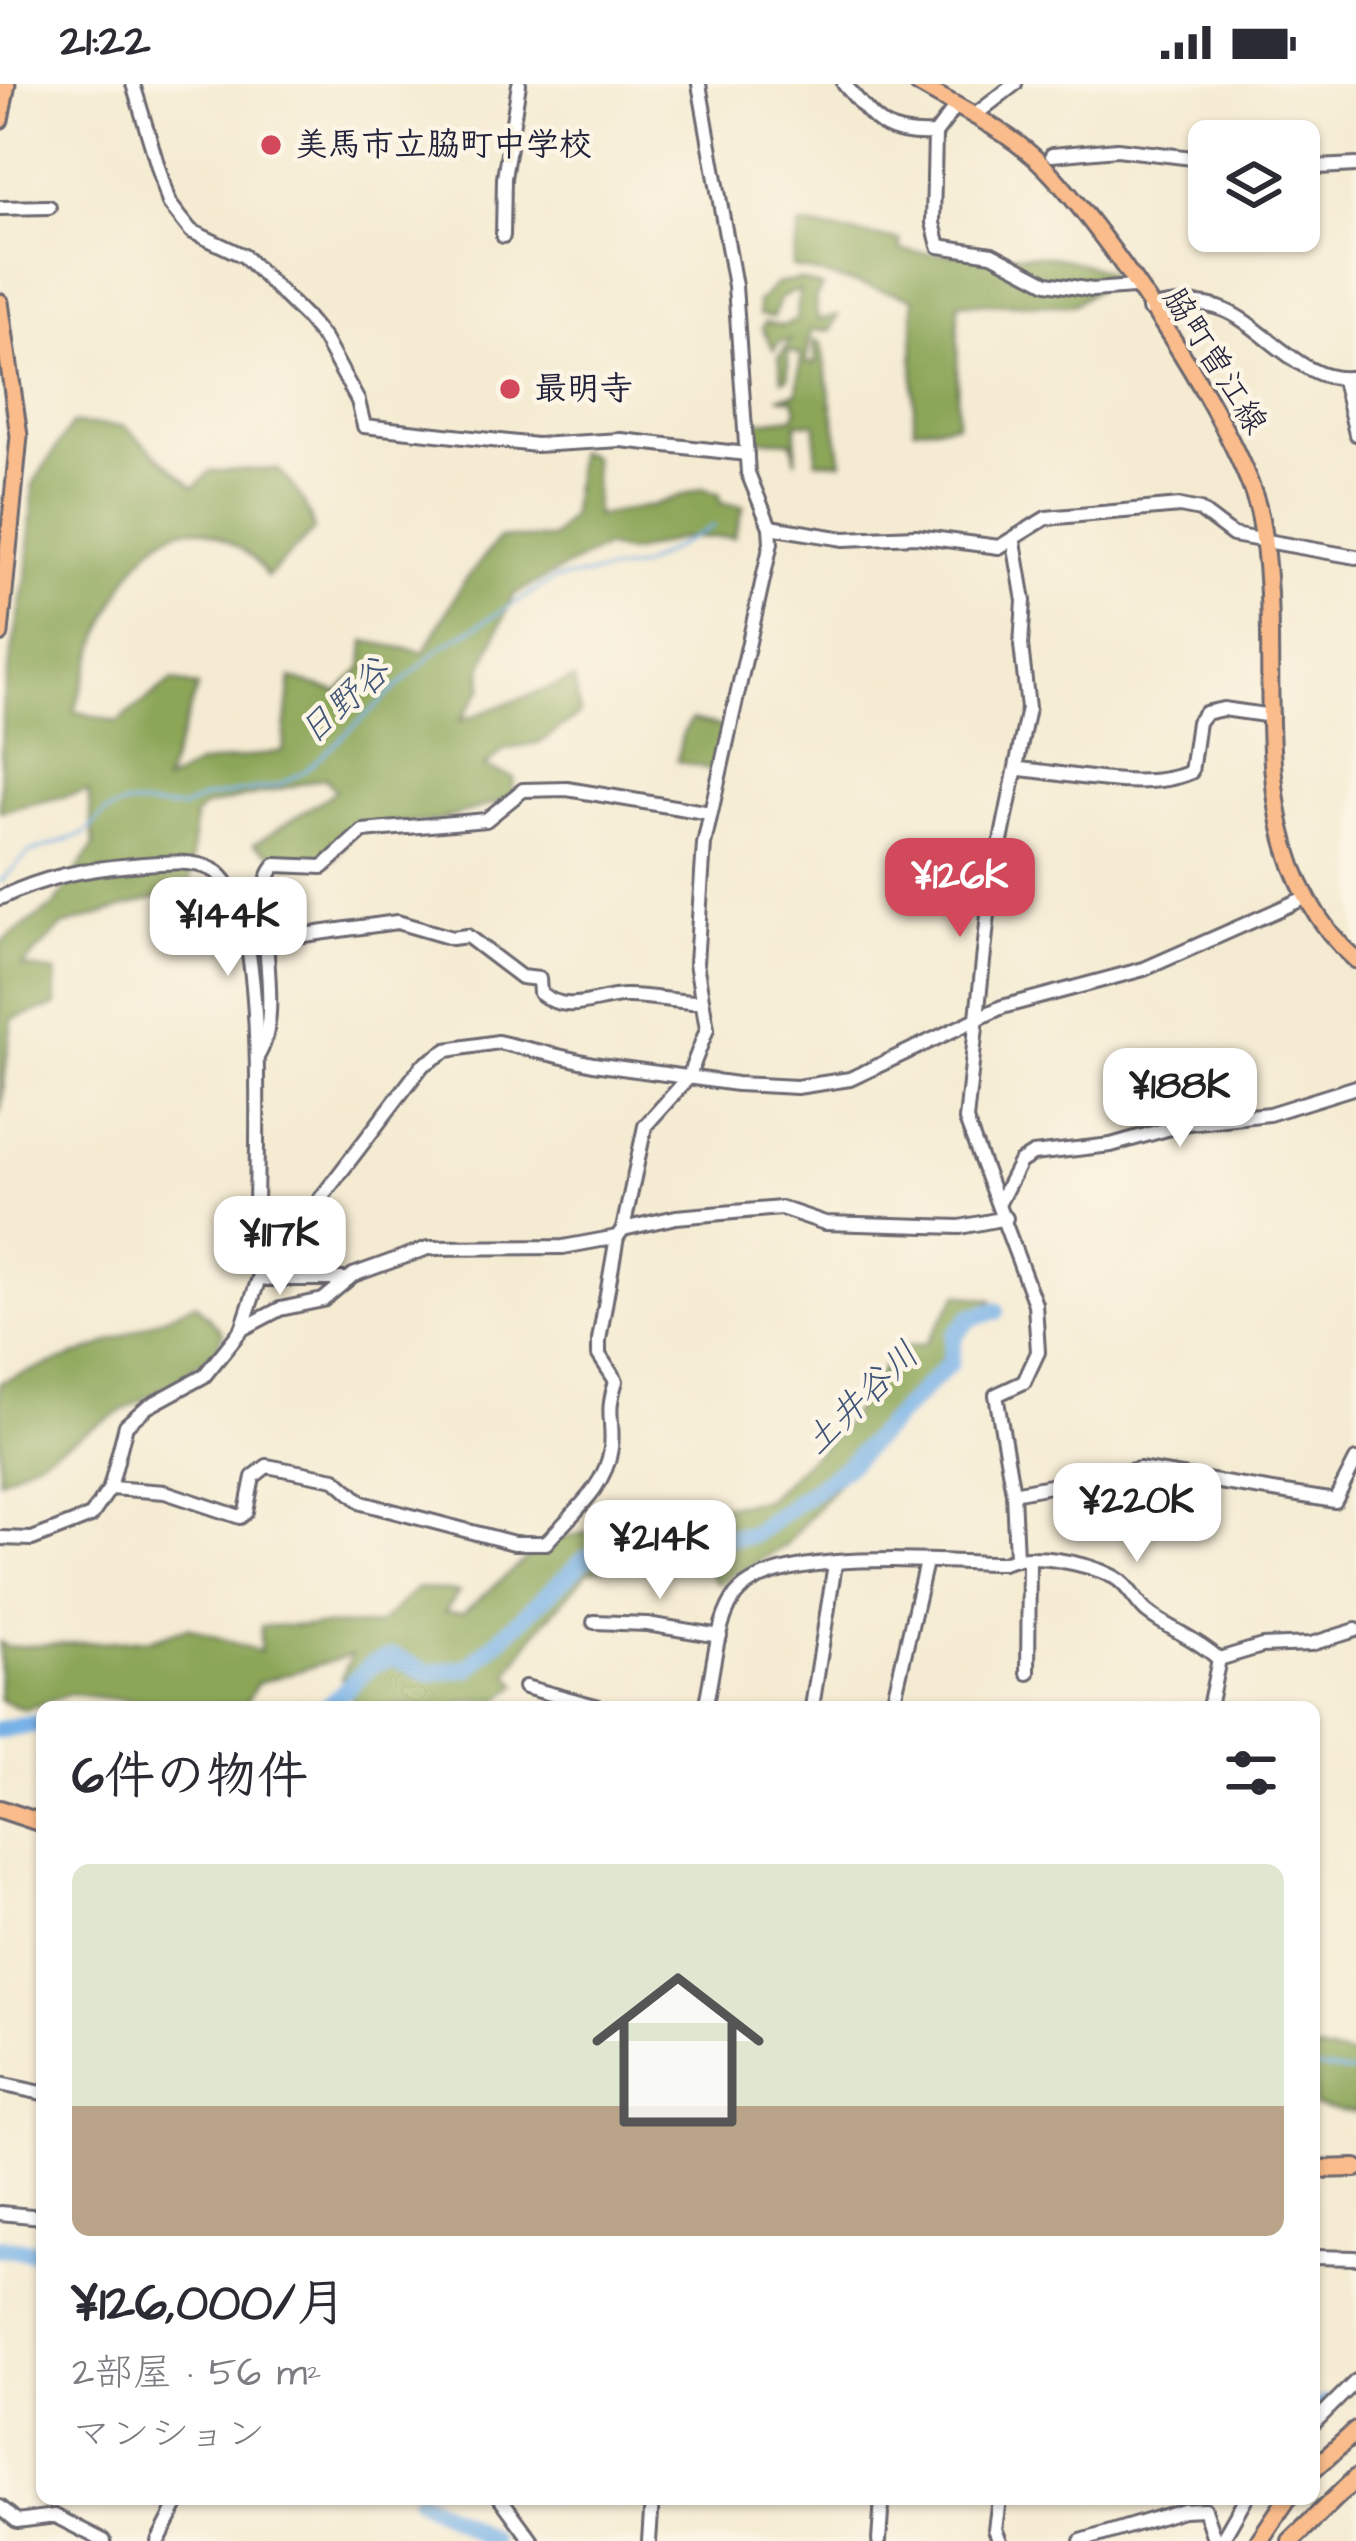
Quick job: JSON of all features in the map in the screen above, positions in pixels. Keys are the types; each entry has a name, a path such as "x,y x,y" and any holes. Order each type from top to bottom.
{"highway":[{"path":"0,1809 36,1821"},
{"path":"1320,2169 1356,2168"},
{"path":"1320,2464 1356,2431"},
{"path":"1291,2541 1356,2478"},
{"path":"1259,2541 1283,2505"}],"main road":[{"path":"0,120 7,84"},
{"name":"脇町曽江線","path":"918,84 1031,154 1064,186 1227,432 1247,473 1264,539 1280,829 1306,897 1356,960"},
{"path":"0,302 11,435 0,634"}],"street":[{"path":"133,84 170,203 191,231 244,256 304,316 324,339 358,401 364,426 536,445 621,440 747,454"},
{"path":"503,236 505,166 519,84"},
{"path":"110,1488 165,1492 240,1516 246,1512 253,1477 267,1466 335,1479 362,1503 514,1543 545,1543 578,1512 606,1468 611,1445 608,1407 616,1381 599,1355 598,1340 645,1126 688,1078 707,1029 696,963 697,900 710,813 770,527 752,486 735,286 699,84"},
{"path":"844,84 890,131 935,134"},
{"path":"975,116 1015,84"},
{"path":"956,106 935,134 933,223 939,246 1016,262 1047,283 1092,290 1134,287"},
{"path":"1052,155 1117,149 1188,157"},
{"path":"1320,167 1356,165"},
{"path":"0,208 49,207"},
{"path":"1149,309 1188,303 1219,307 1295,360 1349,378 1356,434"},
{"path":"770,527 844,539 894,535 999,547 1014,542 1030,524 1046,518 1180,506 1200,510 1233,535 1356,556"},
{"path":"1014,542 1024,601 1021,645 1028,708 990,896 966,1120 1035,1304 1039,1352 1024,1382 1001,1388 996,1395 1022,1557 1028,1673"},
{"path":"1019,769 1135,779 1179,777 1191,772 1198,722 1205,713 1223,709 1272,716"},
{"path":"257,1058 266,1043 270,1015 269,871 286,863 323,867 363,831 486,820 517,793 551,788 710,813"},
{"path":"0,898 48,877 104,867 194,864 216,871 235,898 244,927 257,1058 256,1222 268,1251 242,1330 204,1376 147,1407 126,1425 110,1488 81,1524 32,1539 0,1538"},
{"path":"268,1251 288,1241 422,1066 447,1050 498,1042 688,1078 797,1087 850,1079 975,1018 1040,995 1144,969 1306,897"},
{"path":"268,940 397,922 452,938 467,935 521,977 539,979 540,993 547,999 592,1006 617,996 702,1002"},
{"path":"1000,1201 1020,1162 1033,1154 1111,1145 1188,1123 1269,1114 1356,1087"},
{"path":"242,1330 280,1309 322,1300 348,1279 428,1248 563,1247 676,1216 781,1208 825,1223 959,1227 1006,1218"},
{"path":"262,1279 348,1279"},
{"path":"1013,1493 1054,1484 1090,1483 1120,1469 1335,1501 1356,1460"},
{"path":"706,1701 733,1600 750,1581 835,1564 1003,1563 1022,1557 1116,1578 1145,1610 1191,1634 1219,1660"},
{"path":"893,1701 926,1562"},
{"path":"813,1701 835,1564"},
{"path":"594,1622 647,1624 720,1636"},
{"path":"1219,1660 1262,1646 1311,1644 1356,1630"},
{"path":"1210,1701 1219,1660"},
{"path":"525,1687 577,1701"},
{"path":"0,2084 36,2092"},
{"path":"0,2213 36,2216"},
{"path":"1320,2257 1356,2258"},
{"path":"1320,2417 1356,2381"},
{"path":"1338,2402 1355,2404"},
{"path":"158,2541 177,2505"},
{"path":"505,2505 532,2541"},
{"path":"649,2541 652,2505"},
{"path":"878,2541 881,2505"},
{"path":"998,2505 995,2529 1000,2541"},
{"path":"1216,2540 1241,2505"},
{"path":"0,2507 17,2521 55,2516 104,2541"},
{"path":"1081,2541 1183,2510 1204,2509 1216,2540"}],"green space":[{"path":"800,225 900,240 900,250 1063,259 1115,277 1073,305 958,303 957,424 914,428 913,298 792,267"},
{"path":"799,280 822,287 815,299 818,320 838,315 831,330 811,330 806,363 816,363 814,340 821,343 842,462 816,461 816,423 796,423 796,461 792,441 753,439 752,422 793,417 797,409 794,399 778,397 797,393 801,355 788,351 788,378 782,380 779,357 791,340 779,342 774,350 762,328 765,322 783,326 797,320 799,290 780,298 774,317 759,315 758,302 776,284"},
{"path":"72,424 124,426 194,487 211,471 278,469 300,497 314,530 267,577 240,548 189,529 164,537 141,558 122,587 74,711 117,722 173,680 198,687 164,783 198,765 283,751 291,678 338,692 363,667 365,641 424,652 461,586 499,538 552,538 571,515 577,451 593,457 596,516 650,506 703,488 720,495 720,503 744,506 734,537 682,538 628,553 605,547 513,595 482,668 483,687 460,721 574,679 580,714 541,742 504,750 484,767 514,778 512,798 437,821 356,826 334,860 287,863 254,844 336,791 325,778 204,807 195,816 190,887 63,926 22,967 56,972 56,1006 12,1019 0,1115 0,943 55,905 94,845 88,791 0,811 3,700 28,568 33,484"},
{"path":"691,720 727,728 716,771 677,761 682,735"},
{"path":"958,1294 992,1300 785,1546 718,1584 701,1563 674,1552 588,1572 534,1634 509,1674 518,1685 499,1700 354,1701 342,1678 351,1655 257,1683 247,1701 132,1701 70,1694 36,1701 36,1706 24,1710 0,1700 0,1642 7,1647 153,1639 188,1627 260,1652 261,1626 378,1625 417,1588 459,1592 445,1612 463,1613 545,1542 672,1513 765,1500 842,1428 897,1348 925,1344"},
{"path":"195,1303 223,1332 216,1350 181,1378 0,1480 0,1382 98,1347"},
{"path":"1320,2051 1356,2057 1356,2112 1320,2107"}],"waterway":[{"name":"日野谷","path":"0,882 29,853 84,834 105,813 126,805 182,808 205,798 276,786 305,771 440,648 553,580 639,567 714,526"},
{"name":"土井谷川","path":"333,1701 372,1664 393,1657 430,1673 469,1668 586,1558 630,1538 661,1544 752,1535 848,1465 950,1363 954,1336 970,1318 996,1311"},
{"path":"339,1695 342,1701"},
{"name":"土井谷川","path":"0,1730 36,1724"},
{"path":"1320,2069 1356,2073"},
{"path":"0,2247 36,2251"},
{"path":"1320,2408 1327,2404"},
{"path":"429,2505 492,2541"}],"place":[{"name":"美馬市立脇町中学校","path":"271,145"},
{"name":"最明寺","path":"510,389"}]}
